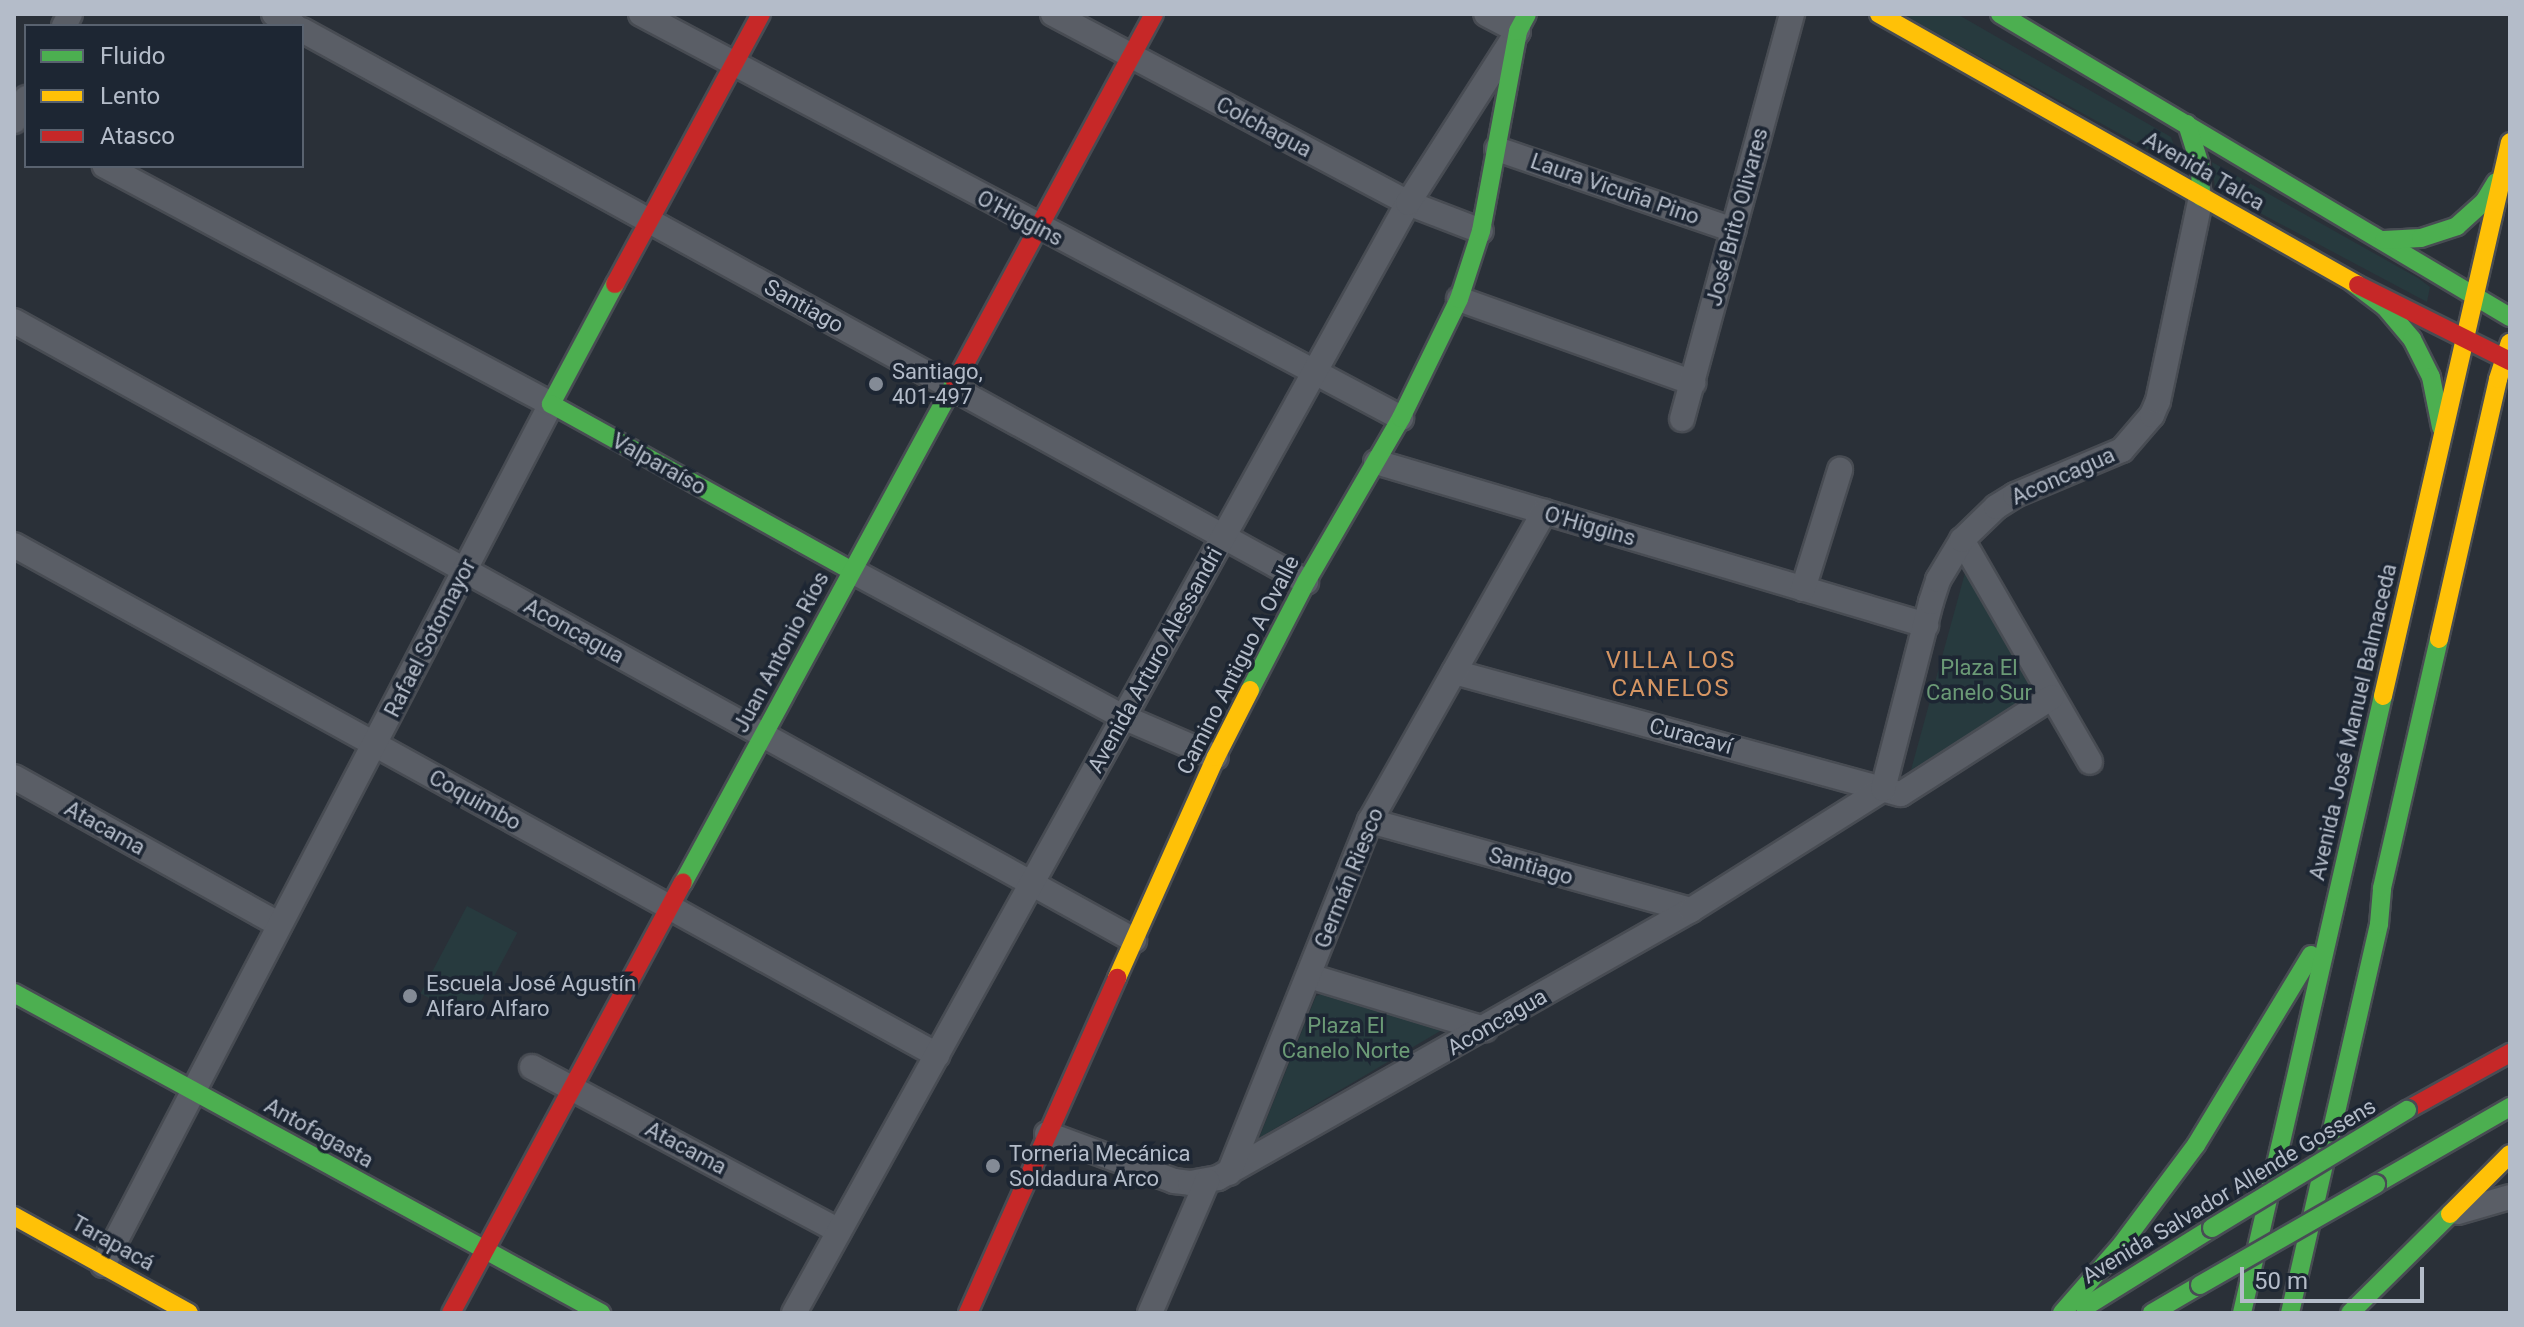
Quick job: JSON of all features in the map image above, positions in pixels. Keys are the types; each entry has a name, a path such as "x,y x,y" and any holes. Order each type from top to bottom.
{"main road":[{"name":"Rafael Sotomayor","path":"551,404 761,14"},
{"name":"Juan Antonio Ríos","path":"451,1313 1154,14"},
{"name":"Avenida Talca","path":"1879,14 2352,282 2467,340 2509,354"},
{"name":"Avenida Talca","path":"2000,14 2510,317"},
{"name":"Camino Antiguo A Ovalle","path":"968,1313 1216,757 1306,582 1401,418 1459,299 1481,231 1522,23"},
{"path":"2187,124 2200,165 2201,197"},
{"name":"Avenida José Manuel Balmaceda","path":"2242,1313 2510,142"},
{"path":"2384,240 2421,238 2457,226 2484,202 2505,165"},
{"path":"2352,282 2399,322 2422,356 2438,398 2442,443"},
{"path":"2290,1313 2485,439 2509,354"},
{"name":"Valparaíso","path":"551,404 852,571"},
{"path":"2485,439 2510,418"},
{"path":"2062,1313 2122,1244 2196,1145 2329,926"},
{"name":"Antofagasta","path":"14,993 601,1313"},
{"name":"Avenida Salvador Allende Gossens","path":"2076,1313 2140,1270 2407,1110 2510,1053"},
{"path":"2152,1313 2510,1107"},
{"path":"2350,1313 2510,1154"},
{"name":"Tarapacá","path":"14,1216 189,1313"}],"street":[{"path":"274,14 292,24"},
{"name":"O'Higgins","path":"641,14 733,66 1401,418"},
{"name":"Colchagua","path":"1053,14 1408,203 1481,231"},
{"path":"1486,14 1522,23"},
{"name":"José Brito Olivares","path":"1682,419 1792,14"},
{"name":"Avenida Arturo Alessandri","path":"794,1313 1408,203 1522,23"},
{"name":"Santiago","path":"304,31 1306,582"},
{"name":"Laura Vicuña Pino","path":"1497,149 1733,230"},
{"name":"Valparaíso","path":"109,168 551,404"},
{"name":"Aconcagua","path":"1218,1177 1691,910 1883,789 1938,580 1962,540 1987,515 2015,495 2110,457 2144,429 2158,401 2201,197"},
{"path":"1459,299 1693,383"},
{"name":"Aconcagua","path":"14,321 1134,940"},
{"name":"Rafael Sotomayor","path":"103,1265 551,404"},
{"name":"O'Higgins","path":"1376,462 1926,625"},
{"path":"1803,589 1840,470"},
{"name":"Germán Riesco","path":"1150,1313 1218,1177 1309,976 1370,821 1544,512"},
{"path":"1962,540 2090,762"},
{"name":"Coquimbo","path":"14,545 937,1055"},
{"name":"Valparaíso","path":"852,571 1123,717 1216,757"},
{"name":"Curacaví","path":"1454,672 1883,789"},
{"name":"Aconcagua","path":"1883,789 1901,794 2052,697"},
{"name":"Atacama","path":"14,777 280,925"},
{"name":"Santiago","path":"1370,821 1691,910"},
{"path":"1309,976 1485,1029"},
{"name":"Atacama","path":"532,1067 839,1231"},
{"path":"1047,1134 1174,1181 1218,1177"},
{"path":"2450,1214 2510,1197"}],"green space":[{"path":"1902,14 1957,14 2171,137 2182,168"},
{"path":"2212,162 2418,278 2430,287 2427,302 2215,189"},
{"name":"Plaza El Canelo Sur","path":"1965,573 2033,685 2025,702 1911,770"},
{"path":"467,906 517,933 471,1020 421,993"},
{"name":"Plaza El Canelo Norte","path":"1332,991 1452,1024 1259,1138 1316,996"}],"traffic: fast":[{"path":"1250,690 1306,582 1401,418 1459,299 1481,231 1518,31 1527,14"},
{"path":"2000,14 2510,317"},
{"path":"2187,124 2200,165 2201,197"},
{"path":"2384,240 2421,238 2457,226 2484,202 2496,182"},
{"path":"2352,282 2385,307 2412,339 2431,377 2441,427"},
{"path":"615,284 551,404 852,571"},
{"path":"683,883 955,382"},
{"path":"2290,1313 2379,924 2382,888 2439,639"},
{"path":"2242,1313 2383,696"},
{"path":"2062,1313 2122,1244 2196,1145 2311,955"},
{"path":"14,993 601,1313"},
{"path":"2376,1184 2510,1107"},
{"path":"2212,1228 2407,1110"},
{"path":"2200,1285 2376,1184"},
{"path":"2350,1313 2450,1214"},
{"path":"2085,1307 2212,1228"},
{"path":"2152,1313 2200,1285"}],"traffic: slow":[{"path":"1879,14 2358,285"},
{"path":"2383,696 2510,142"},
{"path":"2439,639 2498,379 2510,343"},
{"path":"1117,978 1216,757 1250,690"},
{"path":"2450,1214 2510,1154"},
{"path":"14,1216 189,1313"}],"traffic: jam":[{"path":"615,284 761,14"},
{"path":"955,382 1154,14"},
{"path":"2358,285 2510,361"},
{"path":"451,1313 683,883"},
{"path":"968,1313 1117,978"},
{"path":"2407,1110 2510,1053"}],"place":[{"name":"Santiago, 401-497","path":"876,384"},
{"name":"Escuela José Agustín Alfaro Alfaro","path":"410,996"},
{"name":"Torneria Mecánica Soldadura Arco","path":"993,1166"}],"district":[{"name":"VILLA LOS CANELOS","path":"1671,675"}]}
